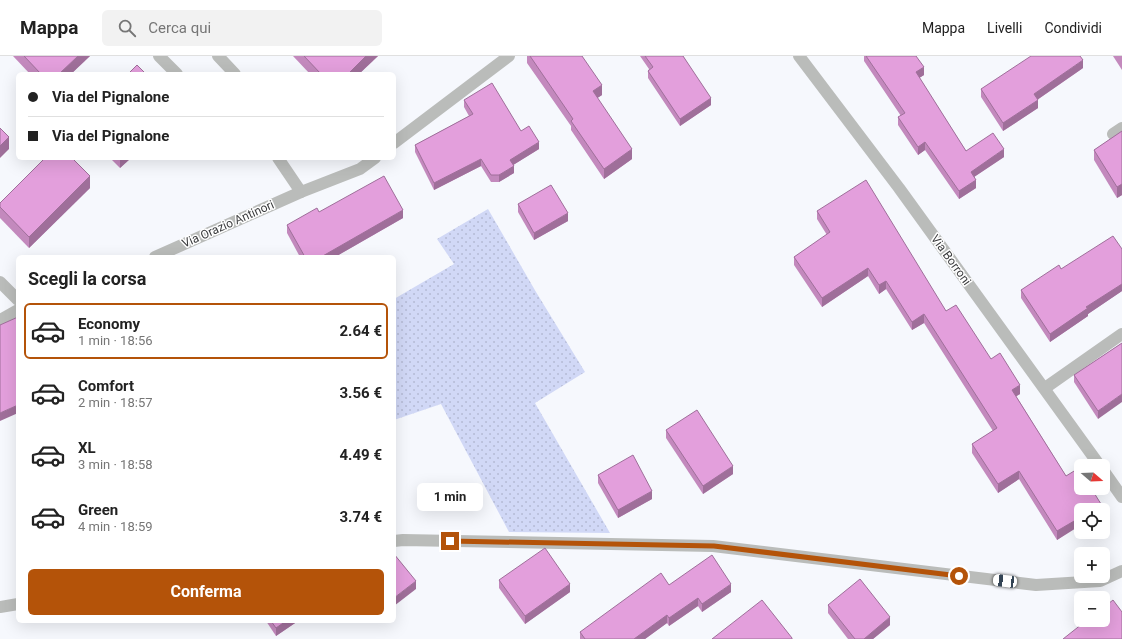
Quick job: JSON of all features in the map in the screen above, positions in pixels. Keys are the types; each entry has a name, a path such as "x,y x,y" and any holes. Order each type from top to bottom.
{"street":[{"path":"159,56 175,72"},
{"path":"218,56 233,72"},
{"path":"396,141 509,56"},
{"name":"Via Borroni","path":"799,56 899,188 1095,459"},
{"path":"279,160 301,192"},
{"name":"Via Orazio Antinori","path":"160,255 301,192 360,169 371,160"},
{"path":"0,282 16,298"},
{"path":"0,320 16,311"},
{"path":"1045,388 1122,334"},
{"path":"1110,480 1122,497"},
{"path":"396,541 714,546 1036,585 1100,581 1122,571"},
{"path":"0,607 16,604"}],"shaded area":[{"path":"488,209 585,372 535,403 610,533 509,532 441,404 396,419 396,298 454,264 437,239"}],"building":[{"path":"24,56 78,56 61,72 39,72"},
{"path":"304,56 366,56 350,72 319,72"},
{"path":"530,56 582,56 602,85 593,91 632,149 604,169 571,121 573,119"},
{"path":"645,56 683,56 711,98 680,119 648,71 653,67"},
{"path":"866,56 916,56 924,67 916,72 966,151 993,133 1004,149 971,172 976,180 959,191 925,142 918,147 898,117 905,113"},
{"path":"1031,56 1080,56 1083,60 1034,94 1038,100 1003,123 981,89"},
{"path":"137,65 144,72 130,72"},
{"path":"492,83 521,131 529,126 539,142 510,160 514,166 499,175 491,175 481,159 434,183 415,145 473,114 464,100"},
{"path":"0,128 9,137 0,146"},
{"path":"1122,131 1122,184 1117,187 1094,150"},
{"path":"43,160 74,160 90,176 29,237 0,207 0,203"},
{"path":"384,176 403,210 324,255 304,255 287,225 317,208 319,212"},
{"path":"866,180 946,311 956,305 991,359 1000,353 1020,385 1012,390 1066,476 1074,471 1074,495 1095,495 1100,503 1074,503 1074,521 1057,531 1019,471 998,484 972,444 997,428 924,314 912,322 886,281 879,285 868,268 822,298 794,257 830,232 817,211"},
{"path":"551,185 568,213 534,233 518,204"},
{"path":"1113,236 1122,249 1122,284 1086,307 1088,308 1050,334 1021,290 1059,265 1061,269"},
{"path":"16,318 16,406 0,413 0,325"},
{"path":"1122,343 1122,394 1098,411 1074,375"},
{"path":"697,410 733,466 703,486 666,430"},
{"path":"633,455 652,491 618,510 598,475"},
{"path":"545,548 570,584 525,616 499,580"},
{"path":"712,555 731,584 702,604 698,598 669,618 667,615 634,639 585,639 580,632 661,573 669,585"},
{"path":"396,556 416,581 396,596"},
{"path":"860,579 890,617 864,639 855,639 828,605"},
{"path":"762,600 792,639 712,639"},
{"path":"1113,600 1122,612 1122,639 1063,639 1078,627 1110,627 1110,602"},
{"path":"272,623 283,623 276,628"}],"route":[{"path":"450,541 714,546 959,576"}]}
